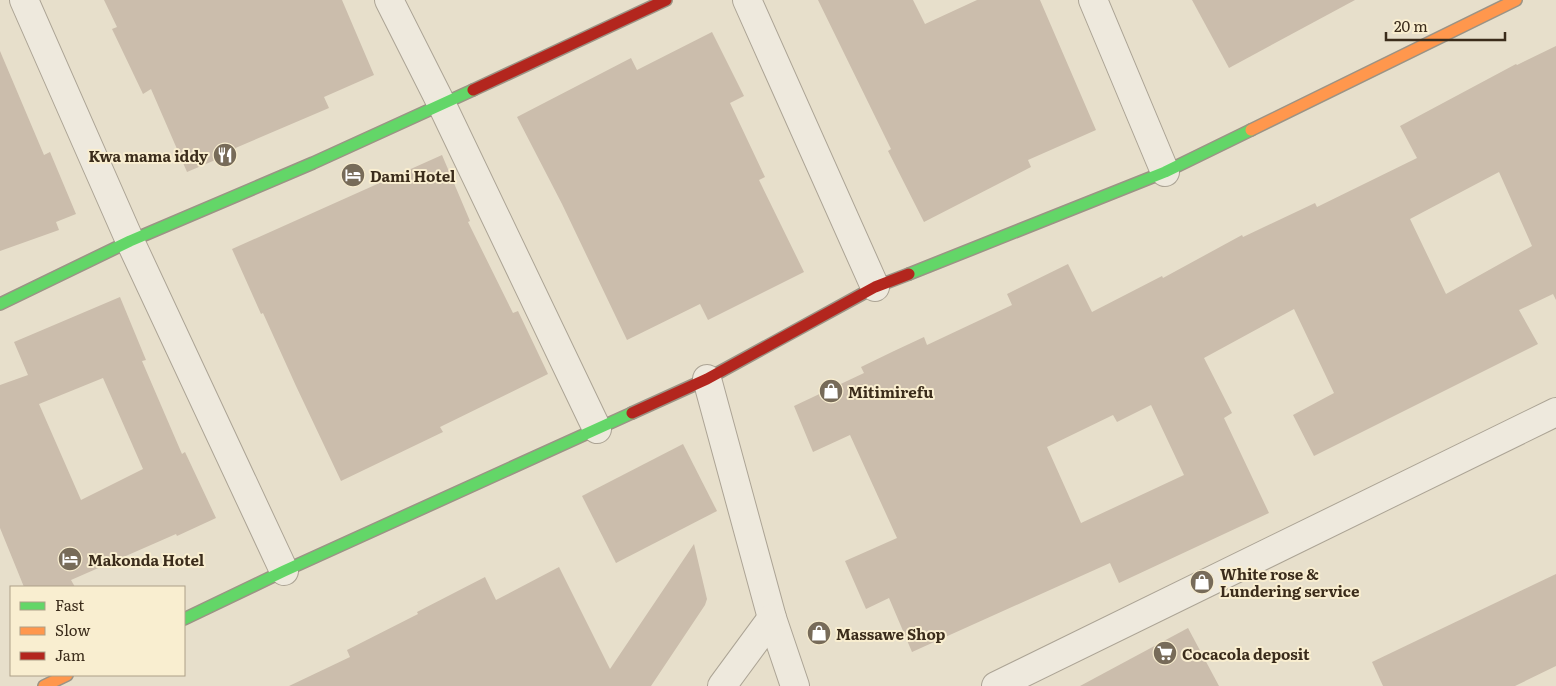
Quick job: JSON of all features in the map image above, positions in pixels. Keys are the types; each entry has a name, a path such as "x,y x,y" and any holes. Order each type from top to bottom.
{"street":[{"path":"24,0 130,241 284,571"},
{"path":"389,0 442,105 597,430"},
{"path":"0,304 130,241 313,163 442,105 666,0"},
{"path":"747,0 875,287"},
{"path":"1093,0 1165,172"},
{"path":"185,619 284,571 707,379 875,287 1165,172 1480,8 1516,0"},
{"path":"707,379 772,618 795,686"},
{"path":"996,686 1556,412"},
{"path":"722,686 772,618"},
{"path":"44,686 65,676"}],"building":[{"path":"104,0 342,0 374,75 324,97 329,108 219,155 220,158 187,172 151,89 143,94 112,29 117,27"},
{"path":"818,0 913,0 925,24 977,0 1040,0 1096,130 1028,160 1031,167 924,222 888,151 891,149"},
{"path":"1192,0 1355,0 1229,68"},
{"path":"712,32 744,96 730,103 765,177 759,180 804,272 708,320 700,304 627,340 562,204 517,117 631,58 637,70"},
{"path":"1556,46 1556,300 1553,294 1519,310 1538,344 1314,456 1293,415 1334,393 1294,309 1204,358 1232,413 1224,418 1269,513 1119,583 1110,563 912,652 889,598 866,609 845,561 897,538 850,435 813,452 794,406 864,373 861,367 924,337 927,345 1012,305 1007,294 1068,264 1092,312 1162,276 1163,278 1242,235 1243,237 1315,203 1317,207 1417,158 1400,126","holes":["1499,172 1532,246 1446,294 1410,219","1151,405 1184,475 1081,523 1047,447 1113,415 1117,422"]},
{"path":"0,51 44,155 50,152 76,214 56,222 59,230 0,251"},
{"path":"442,155 470,221 468,222 513,313 518,311 548,374 440,427 443,432 341,481 232,249"},
{"path":"120,297 146,360 142,361 182,454 185,452 216,518 71,580 74,586 24,586 0,528 0,385 28,375 14,342","holes":["103,378 143,469 81,500 39,404"]},
{"path":"683,444 717,511 616,563 582,496"},
{"path":"694,544 707,599 705,605 651,686 289,686 350,657 347,650 485,577 496,600 559,567 610,669"},
{"path":"1556,574 1556,666 1515,686 1383,686 1372,662"},
{"path":"1188,628 1219,686 1080,686"}],"traffic: fast":[{"path":"0,304 130,241 313,163 473,90"},
{"path":"909,274 1165,172 1251,130"},
{"path":"185,619 284,571 632,413"}],"traffic: slow":[{"path":"1251,130 1516,0"},
{"path":"44,686 65,676"}],"traffic: jam":[{"path":"473,90 666,0"},
{"path":"632,413 707,379 875,287 909,274"}],"place":[{"name":"Kwa mama iddy","path":"225,155"},
{"name":"Dami Hotel","path":"353,175"},
{"name":"Mitimirefu","path":"831,391"},
{"name":"Makonda Hotel","path":"70,559"},
{"name":"White rose & Lundering service","path":"1202,582"},
{"name":"Massawe Shop","path":"819,633"},
{"name":"Cocacola deposit","path":"1165,653"}]}
